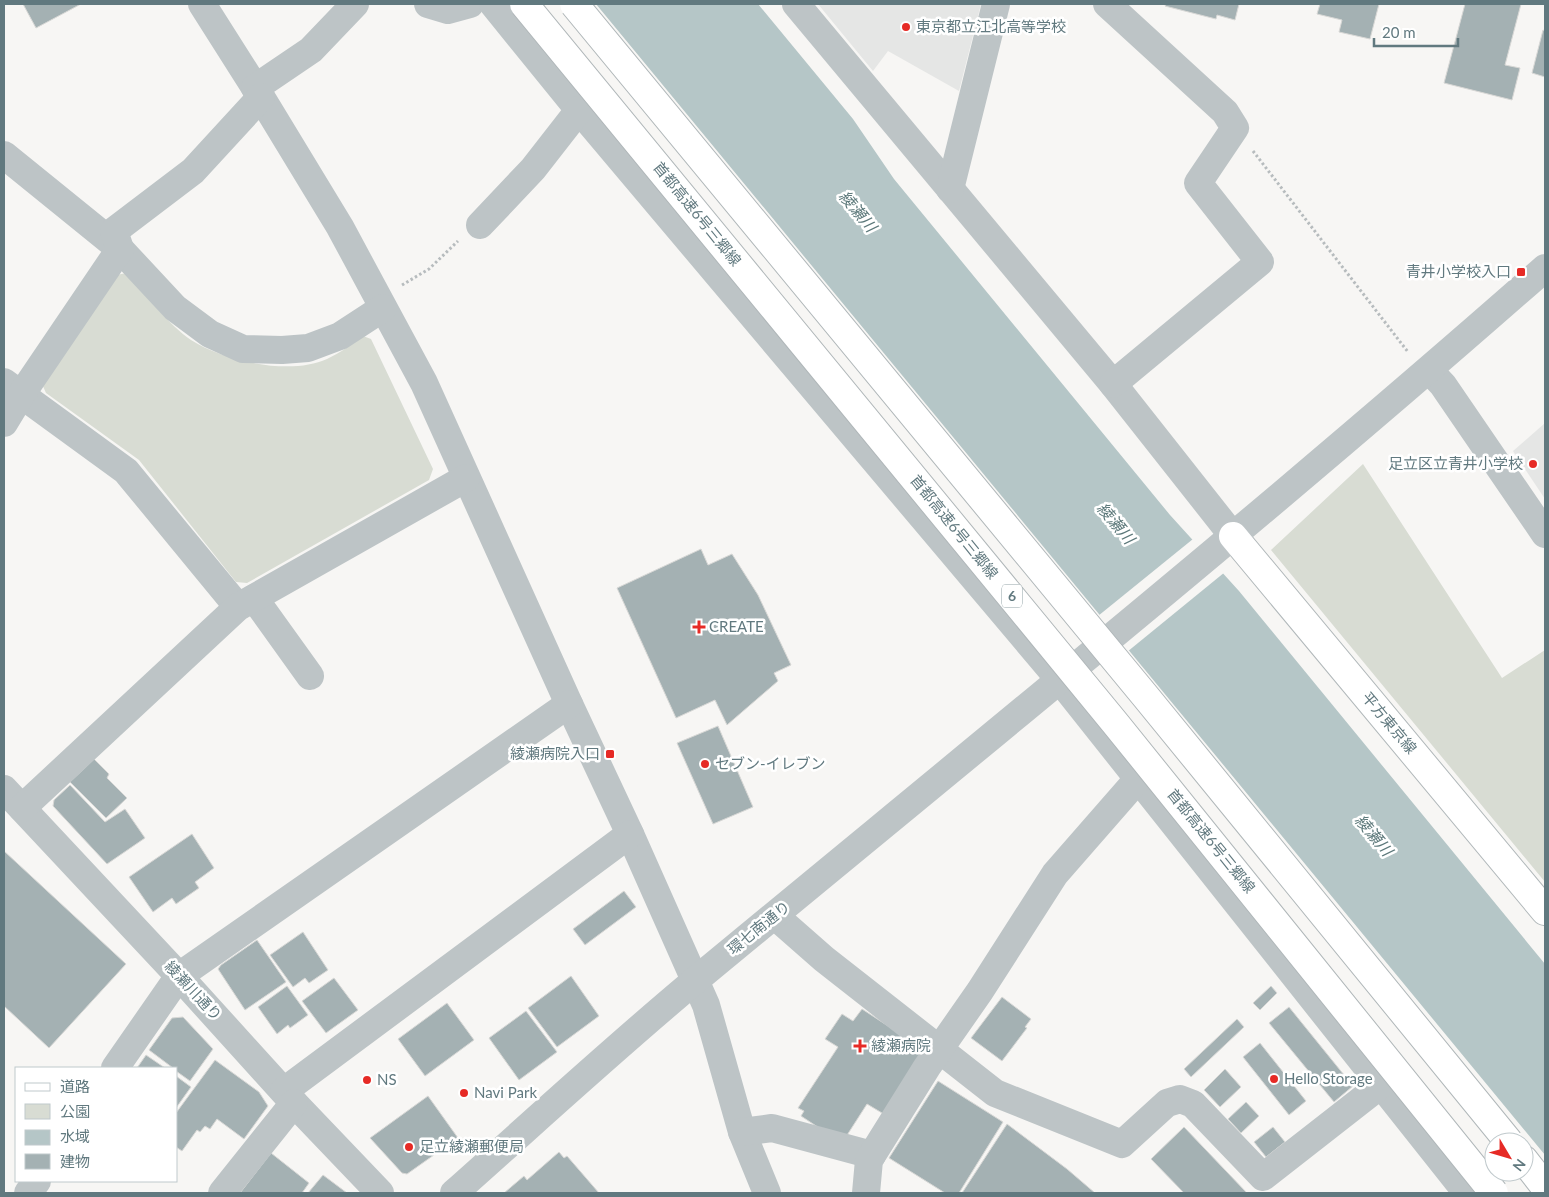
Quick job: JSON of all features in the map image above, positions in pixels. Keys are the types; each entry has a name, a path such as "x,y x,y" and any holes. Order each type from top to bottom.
{"main road":[{"name":"首都高速6号三郷線","path":"524,4 1109,715 1494,1193"},
{"path":"574,4 1501,1132"},
{"name":"平方東京線","path":"1225,543 1545,911"},
{"path":"1534,1173 1545,1187"}],"street":[{"path":"202,4 340,227 424,383 696,980 706,1005 742,1132 767,1193"},
{"path":"120,249 114,231 193,171 258,92 311,50 355,4"},
{"path":"428,4 448,10 470,4"},
{"path":"493,4 579,110 1065,674 1138,779 1468,1193"},
{"path":"796,4 1112,384 1225,543"},
{"path":"950,189 996,4"},
{"path":"1107,4 1225,112 1235,128 1198,183 1260,262 1112,384"},
{"path":"480,225 533,169 579,110"},
{"path":"4,155 120,249 175,308 210,334 243,349 282,350 308,348 340,336 381,303"},
{"path":"4,423 12,389 120,249"},
{"name":"環七南通り","path":"454,1193 696,980 1225,543 1429,370 1545,268"},
{"path":"1429,370 1443,385 1545,534"},
{"path":"12,389 126,471 310,676"},
{"path":"13,799 246,603 466,478"},
{"path":"116,1067 180,976 569,704"},
{"path":"866,1193 869,1160 927,1067 940,1051 980,991 1055,874 1138,779"},
{"name":"綾瀬川通り","path":"13,799 180,976 289,1097 380,1193"},
{"path":"222,1193 289,1097 630,834"},
{"path":"775,916 824,959 995,1093 1122,1144 1166,1103 1180,1099 1193,1104 1263,1178 1382,1084"},
{"path":"742,1132 772,1128 872,1156"},
{"path":"28,1193 36,1182"}],"path":[{"path":"1235,128 1414,359 1429,370"},
{"path":"381,303 429,269 472,227 480,225"}],"shaded area":[{"name":"東京都立江北高等学校","path":"818,4 981,4 959,91 888,51 873,71"},
{"name":"足立区立青井小学校","path":"1545,423 1545,499 1513,451"}],"green space":[{"path":"127,273 158,309 183,334 205,348 239,360 276,366 312,364 332,357 363,336 371,339 433,469 429,480 247,583 236,582 139,460 46,393 42,384 116,275"},
{"path":"1363,464 1502,678 1545,650 1545,882 1271,550"}],"water":[{"name":"綾瀬川","path":"596,4 758,4 853,119 894,179 1170,515 1239,591 1545,964 1545,1155 1534,1142 1534,1132 1526,1132"}],"pier":[{"path":"1193,539 1225,572 1127,652 1098,616"}],"building":[{"path":"23,4 81,4 36,28"},
{"path":"1166,4 1239,4 1235,20 1217,15 1216,19 1165,6"},
{"path":"1320,4 1379,4 1370,39 1339,32 1342,20 1317,14"},
{"path":"1465,4 1521,4 1505,65 1520,68 1512,100 1444,83"},
{"path":"1543,30 1545,31 1545,77 1532,73"},
{"path":"701,549 708,565 732,554 758,595 791,665 774,673 778,681 727,725 715,700 676,718 617,588"},
{"path":"718,726 753,807 713,824 677,743"},
{"path":"94,759 109,774 107,778 127,798 106,818 70,782"},
{"path":"70,785 105,822 125,809 145,838 107,864 53,806 54,800"},
{"path":"192,834 214,868 195,882 199,888 176,904 172,898 153,912 129,877"},
{"path":"4,851 126,964 49,1048 4,1006"},
{"path":"624,891 636,907 585,945 573,929"},
{"path":"303,932 328,970 309,983 305,978 293,987 270,955"},
{"path":"257,940 286,982 245,1010 218,969"},
{"path":"571,976 599,1016 557,1047 528,1008"},
{"path":"334,978 358,1010 326,1033 302,1001"},
{"path":"287,986 308,1015 290,1028 288,1025 277,1034 258,1007"},
{"path":"1271,986 1277,993 1260,1010 1253,1003"},
{"path":"1002,997 1031,1019 1025,1027 1027,1028 1002,1061 971,1038"},
{"path":"447,1003 474,1040 425,1076 398,1039"},
{"path":"1289,1007 1353,1086 1334,1102 1269,1023"},
{"path":"862,1009 928,1052 887,1116 867,1104 842,1143 801,1116 804,1111 798,1108 838,1047 825,1039 842,1014 853,1021"},
{"path":"526,1011 557,1052 519,1080 489,1038"},
{"path":"183,1017 213,1049 190,1081 178,1072 178,1067 172,1067 149,1050 172,1018"},
{"path":"1237,1019 1244,1027 1191,1077 1184,1069"},
{"path":"1260,1043 1306,1101 1289,1115 1243,1057"},
{"path":"146,1055 164,1067 138,1067"},
{"path":"215,1060 259,1092 268,1106 244,1139 217,1119 210,1129 205,1126 200,1132 197,1130 182,1151 178,1148 178,1110"},
{"path":"1225,1069 1241,1087 1220,1107 1204,1090"},
{"path":"178,1077 191,1087 178,1105"},
{"path":"938,1081 1003,1122 959,1193 945,1193 889,1158"},
{"path":"428,1096 458,1138 407,1174 402,1173 370,1138"},
{"path":"1246,1102 1259,1116 1241,1133 1228,1119"},
{"path":"1007,1124 1067,1169 1095,1193 962,1193"},
{"path":"1184,1127 1247,1193 1184,1193 1151,1159"},
{"path":"1273,1127 1285,1142 1266,1157 1254,1142"},
{"path":"559,1152 564,1158 567,1156 599,1193 504,1193 524,1176 527,1180"},
{"path":"271,1153 309,1183 302,1193 240,1193"},
{"path":"323,1175 347,1193 308,1193"}],"place":[{"name":"東京都立江北高等学校","path":"906,27"},
{"name":"青井小学校入口","path":"1521,272"},
{"name":"足立区立青井小学校","path":"1533,464"},
{"name":"CREATE","path":"699,627"},
{"name":"綾瀬病院入口","path":"610,754"},
{"name":"セブン-イレブン","path":"705,764"},
{"name":"綾瀬病院","path":"860,1046"},
{"name":"Hello Storage","path":"1274,1079"},
{"name":"NS","path":"367,1080"},
{"name":"Navi Park","path":"464,1093"},
{"name":"足立綾瀬郵便局","path":"409,1147"}]}
